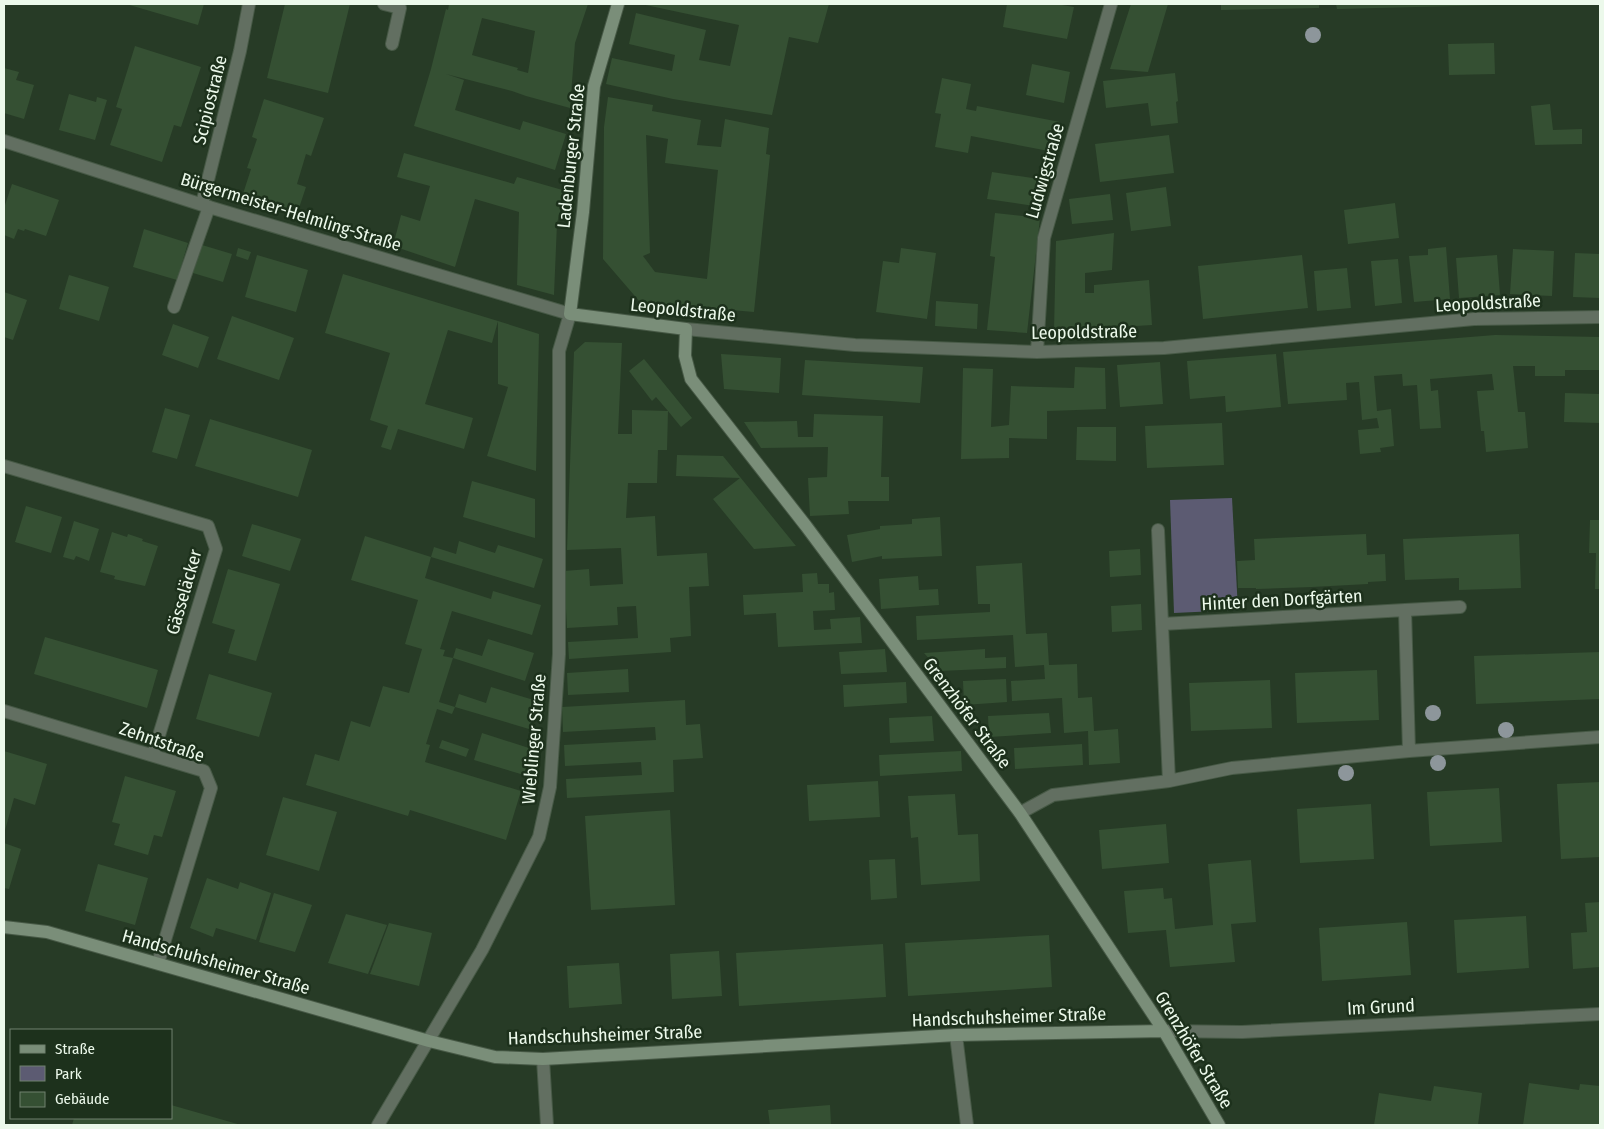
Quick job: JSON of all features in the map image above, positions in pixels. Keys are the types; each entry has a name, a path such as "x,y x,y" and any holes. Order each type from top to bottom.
{"street":[{"name":"Scipiostraße","path":"174,307 206,206 249,4"},
{"path":"384,4 400,8 392,44"},
{"name":"Ladenburger Straße","path":"570,314 583,212 594,86 618,4"},
{"name":"Ludwigstraße","path":"1037,352 1044,238 1111,4"},
{"name":"Bürgermeister-Helmling-Straße","path":"4,141 206,206 570,314"},
{"name":"Leopoldstraße","path":"570,314 686,329 855,345 1037,352 1164,348 1474,319 1600,317"},
{"name":"Wieblinger Straße","path":"378,1125 482,950 539,837 550,787 559,654 559,351 570,314"},
{"name":"Grenzhöfer Straße","path":"686,329 685,356 691,379 806,526 1020,813 1164,1031 1219,1125"},
{"name":"Gässeläcker","path":"4,466 208,526 216,549 153,755"},
{"path":"1158,530 1169,781"},
{"name":"Hinter den Dorfgärten","path":"1162,624 1460,607"},
{"path":"1405,610 1409,751"},
{"name":"Zehntstraße","path":"4,711 204,771 211,788 158,963"},
{"path":"1020,813 1053,795 1169,781 1232,768 1409,751 1600,737"},
{"name":"Handschuhsheimer Straße","path":"4,927 47,932 429,1041 495,1057 543,1059 956,1034 1164,1031"},
{"name":"Im Grund","path":"1164,1031 1242,1032 1600,1014"},
{"path":"956,1034 967,1125"},
{"path":"543,1059 547,1125"}],"green space":[{"path":"1232,498 1238,610 1174,613 1170,500"}],"building":[{"path":"126,4 204,4 198,25"},
{"path":"285,4 350,4 328,93 267,78"},
{"path":"449,4 588,4 575,43 570,108 446,74 464,80 455,110 520,130 523,121 566,134 555,170 414,126 446,9 448,10","holes":["482,18 535,31 528,73 517,70 518,68 472,55"]},
{"path":"641,4 829,4 818,43 789,37 772,115 673,99 606,84 612,58 672,71 675,55 629,44 636,13 706,30 699,60 730,66 739,25"},
{"path":"1007,4 1056,4 1074,7 1067,39 1003,27"},
{"path":"1131,4 1168,4 1148,72 1110,69"},
{"path":"1221,4 1319,4 1319,8 1221,10"},
{"path":"1336,4 1497,4 1497,5 1337,9"},
{"path":"1494,43 1495,74 1449,75 1448,44"},
{"path":"135,46 201,67 181,127 174,125 162,162 110,145 122,109 116,107"},
{"path":"1032,64 1070,72 1064,103 1026,95"},
{"path":"4,68 19,72 16,80 34,85 24,119 4,113"},
{"path":"1175,73 1178,123 1151,126 1148,103 1106,108 1103,81"},
{"path":"942,78 971,84 966,109 976,111 977,106 1060,122 1054,152 971,136 968,153 935,147 941,114 935,113"},
{"path":"69,94 96,102 97,97 107,100 95,140 59,130"},
{"path":"608,97 653,105 652,111 701,120 697,145 721,147 725,119 769,128 766,154 770,155 754,312 640,302 603,259 604,127","holes":["646,135 668,139 665,163 718,170 707,279 655,272 643,256 650,253"]},
{"path":"264,99 324,118 311,156 306,154 297,184 306,187 297,214 242,197 251,169 247,168 257,139 252,137"},
{"path":"1550,104 1553,130 1582,129 1582,144 1535,145 1531,106"},
{"path":"1169,135 1174,173 1100,182 1095,144"},
{"path":"404,153 514,184 517,177 566,191 557,223 554,295 517,285 519,212 475,199 455,267 393,246 401,215 420,221 430,186 397,177"},
{"path":"992,172 1045,180 1041,207 987,199"},
{"path":"12,184 59,200 46,236 25,229 24,231 18,229 14,239 4,235 4,208"},
{"path":"1166,187 1171,226 1131,231 1126,193"},
{"path":"1110,194 1113,220 1072,224 1069,199"},
{"path":"1395,203 1399,238 1348,244 1344,210"},
{"path":"995,213 1040,218 1027,333 987,330 995,257 990,256"},
{"path":"144,229 188,243 177,280 133,267"},
{"path":"1114,233 1112,270 1085,273 1085,293 1094,293 1094,285 1149,280 1152,325 1054,331 1056,241"},
{"path":"202,245 232,254 223,282 193,273"},
{"path":"1446,247 1450,299 1414,302 1409,256 1428,255 1428,249"},
{"path":"238,248 251,252 248,260 236,256"},
{"path":"901,248 936,253 927,319 876,312 883,261 899,263"},
{"path":"1513,249 1554,251 1552,296 1510,294"},
{"path":"1575,253 1600,254 1600,298 1573,297"},
{"path":"257,255 308,270 296,312 245,297"},
{"path":"1302,255 1308,308 1203,319 1198,266"},
{"path":"1497,255 1500,295 1459,298 1456,258"},
{"path":"1398,259 1402,303 1375,306 1371,261"},
{"path":"1347,268 1351,308 1317,311 1314,271"},
{"path":"343,274 498,321 492,343 448,330 425,404 473,418 464,449 398,429 391,450 381,447 388,426 370,420 390,353 325,333"},
{"path":"69,275 109,287 99,321 59,309"},
{"path":"4,292 27,300 13,340 4,337"},
{"path":"936,301 978,304 977,329 935,326"},
{"path":"232,316 294,338 279,380 217,359"},
{"path":"498,321 539,334 536,471 487,456 508,387 498,384"},
{"path":"173,324 209,337 198,368 162,355"},
{"path":"1495,335 1600,337 1600,370 1565,370 1565,376 1535,376 1535,366 1513,366 1518,412 1525,412 1528,448 1486,452 1484,431 1481,431 1477,391 1494,390 1492,374 1430,379 1431,391 1438,390 1441,428 1420,429 1417,385 1403,386 1402,374 1374,376 1377,411 1391,409 1394,446 1380,448 1381,452 1360,454 1358,430 1379,428 1377,418 1362,420 1359,382 1346,383 1347,400 1288,404 1283,352"},
{"path":"585,342 622,343 618,434 632,434 632,410 668,411 667,450 658,450 657,483 628,483 626,518 655,516 657,556 707,553 709,586 689,587 691,636 670,638 671,652 569,659 568,642 638,638 636,606 617,607 618,625 567,628 564,571 589,569 590,586 623,584 621,548 567,550 574,352"},
{"path":"721,354 781,358 779,393 724,389"},
{"path":"1276,354 1281,407 1226,412 1225,396 1190,399 1187,361"},
{"path":"644,359 692,418 681,427 656,397 652,401 629,371"},
{"path":"805,360 923,367 920,403 802,395"},
{"path":"1160,362 1163,404 1120,407 1117,365"},
{"path":"1075,367 1105,368 1106,409 1047,411 1047,439 1009,438 1009,458 961,459 963,368 993,369 991,427 1009,425 1011,386 1074,388"},
{"path":"1565,393 1600,394 1600,423 1564,422"},
{"path":"165,408 190,415 177,459 152,452"},
{"path":"814,414 883,416 881,477 889,477 889,501 848,501 849,514 810,516 808,478 827,477 828,447 761,448 744,422 797,421 798,437 813,437"},
{"path":"210,419 312,450 298,497 195,466"},
{"path":"1222,423 1224,465 1147,468 1145,426"},
{"path":"1077,427 1116,427 1116,461 1076,460"},
{"path":"677,455 723,456 796,546 754,549 713,499 740,478 676,476"},
{"path":"472,481 535,499 535,538 463,517"},
{"path":"26,506 62,517 51,553 15,542"},
{"path":"940,517 942,556 882,559 882,556 852,562 847,535 880,529 880,526 912,524 912,519"},
{"path":"1590,520 1600,520 1600,589 1595,589 1596,553 1589,553"},
{"path":"74,521 99,529 89,561 76,556 74,560 63,557"},
{"path":"252,524 301,539 290,571 242,556"},
{"path":"112,532 127,537 128,534 158,546 145,586 114,579 115,576 100,572"},
{"path":"1366,534 1367,555 1385,554 1386,581 1368,582 1368,584 1312,587 1238,588 1237,561 1255,560 1254,539"},
{"path":"1519,534 1521,588 1459,590 1459,578 1405,580 1403,539"},
{"path":"365,536 431,557 425,578 491,599 493,591 541,605 532,635 452,611 440,649 445,650 443,656 453,658 439,702 455,707 452,714 437,709 426,744 430,745 425,762 521,791 506,840 410,810 408,816 306,785 315,754 339,761 351,721 370,727 383,686 409,693 422,649 405,644 418,600 351,580"},
{"path":"459,541 495,553 498,545 543,559 534,588 431,557 434,547 456,554"},
{"path":"1140,549 1141,575 1110,577 1109,551"},
{"path":"1022,563 1026,634 1047,633 1049,665 1077,664 1078,698 1092,697 1094,731 1118,729 1120,763 1089,765 1088,731 1064,733 1062,698 1012,701 1011,681 1045,679 1044,665 1015,667 1013,635 917,640 916,616 990,612 990,604 978,604 976,566"},
{"path":"228,569 280,584 256,661 228,653 235,630 212,623"},
{"path":"817,573 818,584 829,584 829,593 834,592 835,610 813,611 814,630 831,629 830,619 860,617 862,643 778,647 776,613 744,615 743,595 803,592 802,574"},
{"path":"918,576 919,590 938,589 939,605 881,609 879,579"},
{"path":"1141,604 1142,630 1112,632 1111,606"},
{"path":"45,637 158,670 147,708 34,674"},
{"path":"488,639 534,653 525,681 453,658 456,648 482,656"},
{"path":"885,649 887,672 841,674 839,652"},
{"path":"985,649 985,658 1006,657 1006,668 940,671 924,653"},
{"path":"1600,652 1600,699 1476,704 1474,656"},
{"path":"628,669 629,692 568,695 567,673"},
{"path":"1377,670 1379,720 1297,723 1295,673"},
{"path":"209,674 272,693 259,737 196,719"},
{"path":"1006,679 1007,702 964,705 963,681"},
{"path":"1270,680 1272,728 1191,731 1189,683"},
{"path":"906,682 907,703 844,707 843,685"},
{"path":"491,687 537,701 529,729 455,707 459,694 486,703"},
{"path":"685,700 686,725 700,724 703,758 673,760 674,792 567,798 566,779 642,775 641,762 565,766 564,745 656,740 655,727 563,732 562,707"},
{"path":"1049,713 1051,733 989,737 988,716"},
{"path":"932,716 934,741 890,743 889,718"},
{"path":"482,733 532,749 524,775 474,760"},
{"path":"442,740 469,749 466,757 439,748"},
{"path":"1082,744 1083,765 1015,769 1014,748"},
{"path":"4,751 47,764 35,805 14,798 4,834"},
{"path":"961,751 962,771 880,776 879,755"},
{"path":"125,776 176,791 162,837 154,835 148,855 114,845 120,824 112,822"},
{"path":"878,781 880,817 809,821 807,785"},
{"path":"1600,782 1600,857 1561,859 1557,784"},
{"path":"1499,788 1502,842 1430,846 1427,792"},
{"path":"955,794 958,835 978,834 980,881 921,885 918,837 911,838 908,796"},
{"path":"283,797 337,812 319,871 266,855"},
{"path":"1371,804 1374,859 1300,863 1297,809"},
{"path":"670,810 675,905 591,910 585,816"},
{"path":"1166,824 1169,863 1102,869 1099,830"},
{"path":"4,843 21,849 9,889 4,888"},
{"path":"895,859 897,898 871,900 869,860"},
{"path":"1251,860 1256,922 1231,924 1235,962 1170,967 1166,930 1128,933 1124,891 1163,888 1164,899 1172,898 1175,929 1213,925 1208,864"},
{"path":"98,864 148,878 135,925 85,911"},
{"path":"207,878 238,889 240,882 271,893 256,940 216,928 213,937 190,928"},
{"path":"274,893 312,905 295,952 259,942"},
{"path":"1600,902 1600,967 1573,969 1571,933 1587,932 1585,903"},
{"path":"346,914 387,925 368,974 328,963"},
{"path":"1526,916 1529,968 1457,973 1454,920"},
{"path":"1407,922 1411,975 1322,981 1319,928"},
{"path":"389,923 432,933 419,986 370,974"},
{"path":"1049,935 1052,987 908,996 905,943"},
{"path":"883,944 886,997 739,1006 736,953"},
{"path":"719,951 722,996 672,999 670,954"},
{"path":"619,963 622,1004 569,1008 567,966"},
{"path":"1529,1083 1579,1090 1580,1084 1600,1086 1600,1125 1523,1125"},
{"path":"1434,1086 1482,1093 1478,1125 1374,1125 1379,1093 1431,1101"},
{"path":"172,1105 241,1125 72,1125 74,1119 172,1119"},
{"path":"830,1105 831,1125 770,1125 768,1110"}]}
